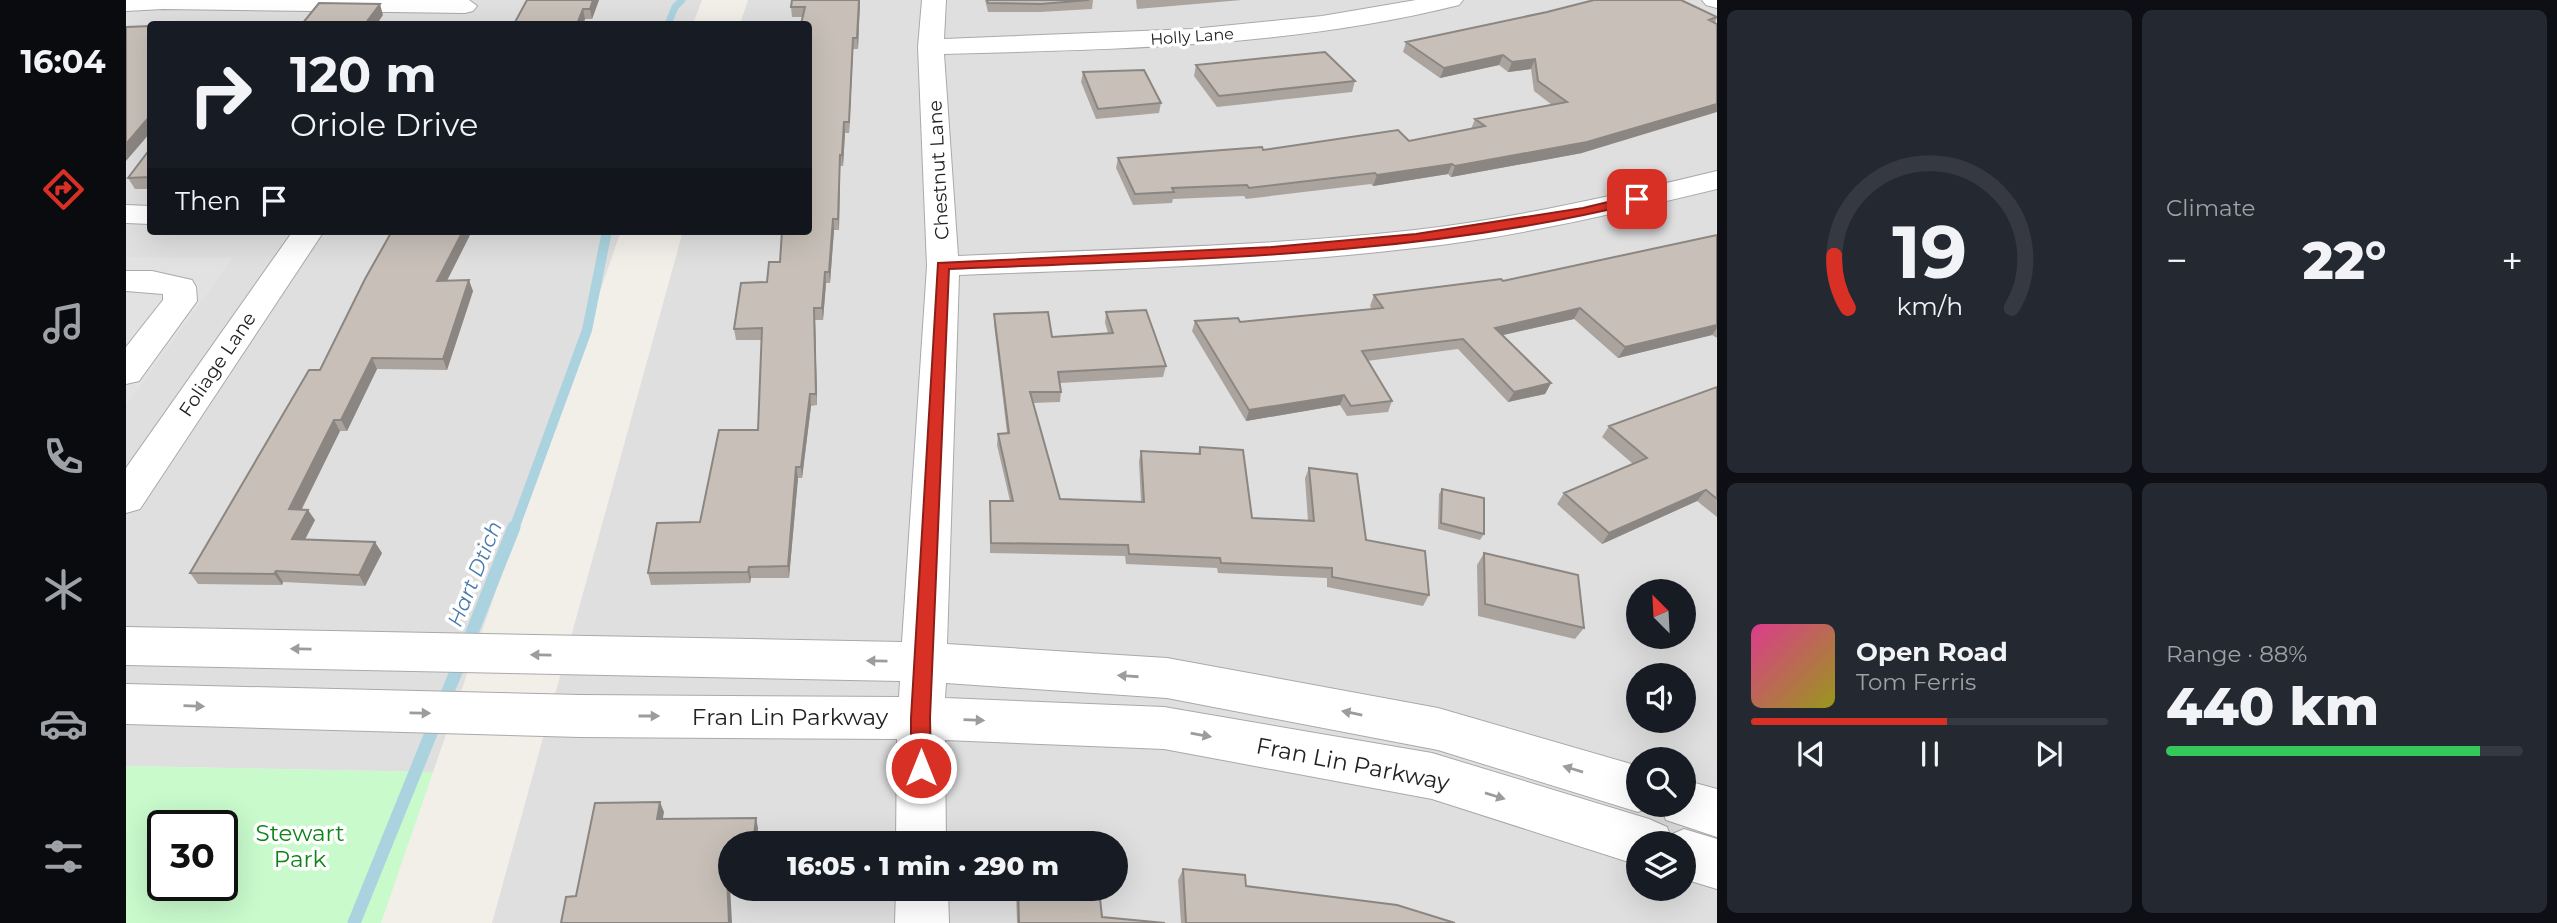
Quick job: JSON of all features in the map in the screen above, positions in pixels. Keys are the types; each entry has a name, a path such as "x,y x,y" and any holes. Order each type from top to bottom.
{"street":[{"name":"Chestnut Lane","path":"921,831 923,662 943,265 931,47 934,0"},
{"name":"Holly Lane","path":"931,47 1103,42 1248,33 1389,15 1451,0"},
{"path":"126,4 163,2 462,10"},
{"path":"943,265 1272,251 1416,238 1583,212 1717,180"},
{"path":"126,214 147,215"},
{"name":"Foliage Lane","path":"126,498 306,235"},
{"path":"126,281 152,281 180,287 180,301 138,339 126,372"},
{"path":"126,646 923,662 1167,678 1438,729 1626,785"},
{"name":"Fran Lin Parkway","path":"126,704 580,716 921,718 1164,728 1432,776 1626,837"},
{"path":"1696,807 1717,813"},
{"path":"1696,858 1717,864"},
{"path":"922,901 922,923"}],"shaded area":[{"path":"126,0 702,0 694,21 147,21 147,235 620,235 433,772 126,766"},
{"path":"748,0 1717,0 1717,923 492,923 682,235 812,235 812,21 741,21"},
{"path":"126,257 233,258 126,406"}],"green space":[{"name":"Stewart Park","path":"126,766 433,772 381,923 126,923"}],"building":[{"path":"527,0 593,0 590,9 583,9 578,21 516,21"},
{"path":"792,0 859,0 857,38 853,38 849,122 844,122 840,155 838,219 833,219 829,272 825,272 822,308 814,308 816,394 810,394 801,467 796,467 788,566 749,567 748,572 648,573 657,523 700,522 719,430 758,430 762,328 734,329 741,283 767,282 769,262 780,262 782,235 812,235 812,21 802,21 805,7 791,7"},
{"path":"987,0 1089,0 1041,4 988,3"},
{"path":"1594,0 1681,0 1717,17 1709,20 1717,24 1717,104 1587,142 1455,166 1452,164 1377,175 1375,173 1249,188 1247,185 1172,188 1174,192 1135,194 1118,158 1262,147 1263,150 1398,130 1409,141 1485,126 1475,119 1567,102 1538,81 1535,59 1512,62 1503,55 1444,68 1406,42"},
{"path":"319,3 380,4 367,21 304,21"},
{"path":"147,26 147,120 126,144 126,27"},
{"path":"1325,52 1355,81 1219,96 1196,65"},
{"path":"1144,70 1161,103 1098,109 1083,72"},
{"path":"147,153 147,177 128,178"},
{"path":"390,235 461,235 437,281 469,280 443,359 372,358 341,420 334,420 289,509 308,510 292,539 375,542 359,575 276,571 274,574 190,573 309,370 320,370"},
{"path":"1717,235 1717,325 1625,347 1580,308 1495,328 1551,383 1514,392 1463,339 1362,351 1392,401 1351,406 1344,395 1249,410 1195,321 1238,318 1240,322 1383,308 1374,295 1501,279 1503,281"},
{"path":"1146,310 1166,366 1058,372 1061,392 1030,392 1060,499 1144,502 1141,451 1200,454 1200,447 1243,450 1252,518 1314,521 1309,468 1357,474 1366,540 1425,551 1429,595 1332,577 1332,568 1221,563 1220,558 1129,554 1128,545 991,543 990,501 1013,501 998,434 1009,433 994,314 1048,312 1052,337 1113,333 1106,312"},
{"path":"1717,387 1717,499 1706,490 1609,533 1564,493 1647,458 1609,426"},
{"path":"1442,489 1484,498 1484,534 1441,523"},
{"path":"1484,553 1578,575 1584,628 1485,604"},
{"path":"660,802 657,819 756,818 754,831 718,831 718,901 728,901 729,923 561,923 566,897 576,896 595,803"},
{"path":"1183,869 1245,875 1246,886 1397,905 1455,923 1186,923"},
{"path":"1018,901 1100,901 1102,917 1165,923 1019,923"}],"waterway":[{"name":"Hart Dtich","path":"669,21 675,7 682,0"},
{"name":"Hart Dtich","path":"514,529 587,330 606,235"},
{"name":"Hart Dtich","path":"467,645 514,527"},
{"name":"Hart Dtich","path":"443,703 461,660"},
{"name":"Hart Dtich","path":"354,923 436,721"}],"route":[{"path":"921,768 921,718 943,265 1272,251 1416,238 1583,212 1637,199"}]}
